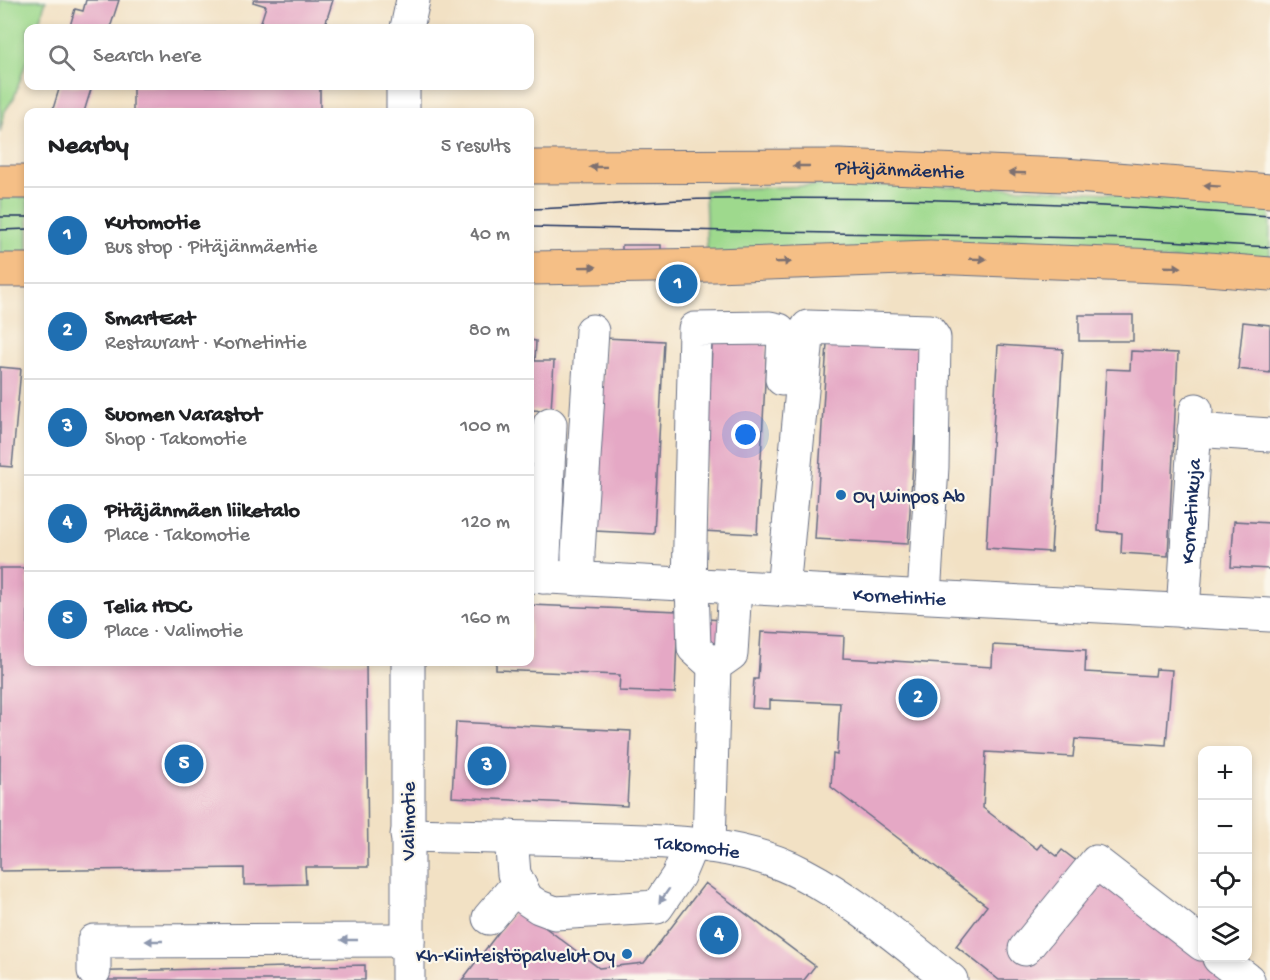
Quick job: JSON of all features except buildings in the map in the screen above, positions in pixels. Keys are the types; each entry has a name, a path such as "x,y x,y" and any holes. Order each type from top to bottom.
{"main road":[{"name":"Pitäjänmäentie","path":"534,167 839,166 1064,175 1270,191"},
{"path":"0,182 24,182"},
{"path":"534,268 930,257 1183,267 1270,274"},
{"path":"0,270 24,270"}],"street":[{"path":"408,24 413,0"},
{"path":"403,90 403,108"},
{"path":"776,589 808,327 929,332 934,339 932,467 924,596"},
{"path":"683,584 695,329 770,328 779,330 784,336 776,589"},
{"path":"578,579 592,331"},
{"path":"678,358 675,457 683,584 694,648 714,666"},
{"name":"Kornetinkuja","path":"1183,611 1195,420 1270,435"},
{"path":"536,577 550,424"},
{"name":"Kornetintie","path":"536,577 1270,615"},
{"path":"714,666 731,654 735,587"},
{"name":"Valimotie","path":"408,666 408,980"},
{"path":"511,837 514,874 518,884 527,899 539,907 555,914 657,907 700,845 714,666"},
{"name":"Takomotie","path":"407,835 700,845 767,858 802,873 849,902 951,980"},
{"path":"1025,949 1096,862 1198,940"},
{"path":"489,918 518,884"},
{"path":"94,971 94,941 408,940"},
{"path":"1226,962 1248,980"}],"green space":[{"path":"0,0 46,0 38,24 24,24 24,69 14,98 5,111 0,132"},
{"path":"855,184 1026,188 1270,203 1270,261 707,254 705,190"},
{"path":"0,197 24,197 24,261 0,262"}],"tram line":[{"path":"534,209 693,199 785,198 1062,204 1270,216"},
{"path":"0,217 24,217"},
{"path":"534,227 1135,239 1270,247"},
{"path":"0,230 24,229"}],"place":[{"name":"Kutomotie","path":"678,284"},
{"name":"Oy Winpos Ab","path":"841,495"},
{"name":"SmartEat","path":"918,698"},
{"name":"Telia HDC","path":"184,764"},
{"name":"Suomen Varastot","path":"487,766"},
{"name":"Pitäjänmäen liiketalo","path":"719,935"},
{"name":"Kh-Kiinteistöpalvelut Oy","path":"627,954"}]}
